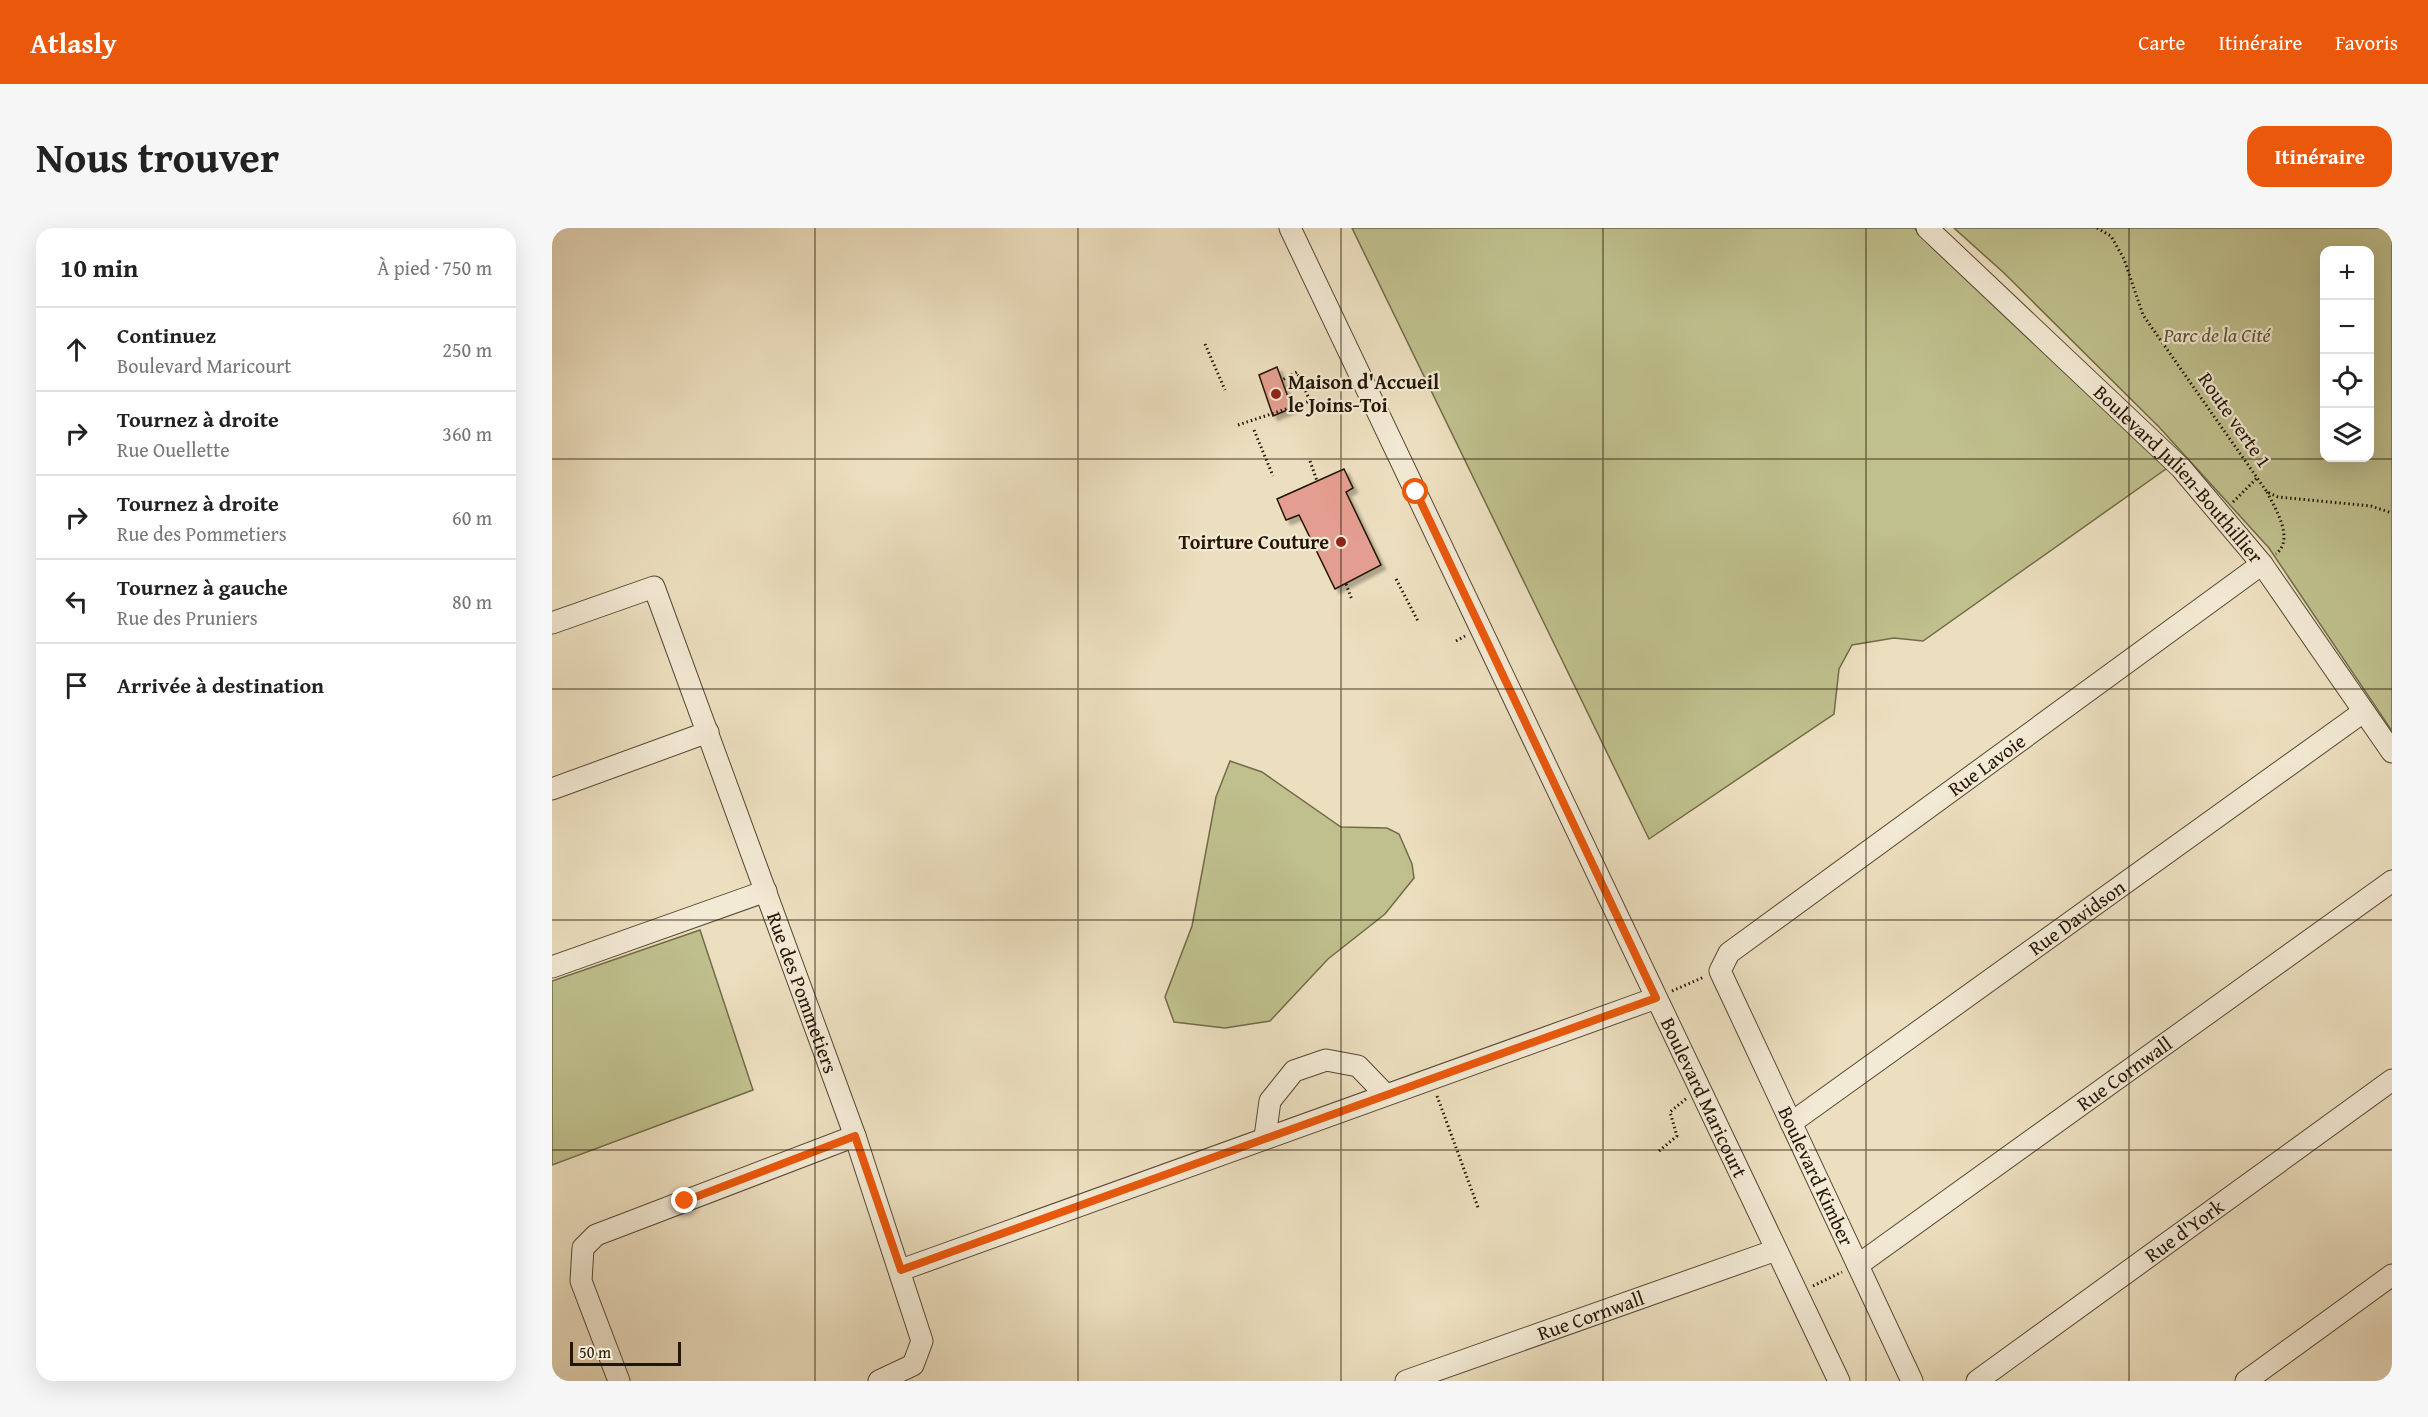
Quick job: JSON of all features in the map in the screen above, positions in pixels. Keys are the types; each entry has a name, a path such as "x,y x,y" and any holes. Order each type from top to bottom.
{"street":[{"name":"Boulevard Maricourt","path":"1290,228 1839,1381"},
{"name":"Boulevard Julien-Bouthillier","path":"1927,228 2181,468 2262,564 2392,752"},
{"name":"Rue Lavoie","path":"1714,973 1729,953 2262,564"},
{"name":"Rue des Pommetiers","path":"552,623 654,587 855,1136 901,1270 922,1341 913,1365 879,1381"},
{"name":"Rue Davidson","path":"1791,1122 2363,712"},
{"path":"552,789 708,732"},
{"name":"Rue Cornwall","path":"1852,1268 2392,881"},
{"path":"552,967 766,891"},
{"name":"Boulevard Kimber","path":"1714,973 1791,1122 1852,1268 1912,1381"},
{"path":"901,1270 1656,998"},
{"path":"1265,1137 1269,1101 1294,1071 1326,1060 1358,1066 1385,1094"},
{"name":"Rue d'York","path":"1977,1381 2392,1080"},
{"path":"619,1381 581,1281 583,1248 596,1235 855,1136"},
{"name":"Rue Cornwall","path":"1406,1381 1776,1250"},
{"path":"2246,1381 2392,1275"}],"path":[{"name":"Route verte 1","path":"2097,228 2111,236 2124,259 2143,315 2267,492 2278,497 2371,506 2392,513"},
{"path":"1205,344 1225,390"},
{"path":"1282,380 1297,372 1315,409"},
{"path":"1238,425 1310,401"},
{"path":"1254,430 1273,476"},
{"path":"1310,461 1317,481"},
{"path":"2220,514 2257,478"},
{"path":"2262,564 2280,550 2284,532 2267,492"},
{"path":"1396,579 1418,621"},
{"path":"1346,584 1352,600"},
{"path":"1687,992 1690,984 1714,973"},
{"path":"1683,980 1690,984"},
{"path":"1431,1078 1479,1210"},
{"path":"1659,1151 1677,1136 1670,1112 1699,1088"},
{"path":"1818,1297 1813,1286 1852,1268"}],"green space":[{"path":"1352,228 1914,228 2111,411 2173,464 1923,641 1894,638 1852,645 1839,669 1834,714 1649,839"},
{"name":"Parc de la Cité","path":"1954,228 2392,228 2392,731 2269,548 2159,427 2004,273"},
{"path":"1230,761 1262,772 1341,827 1387,828 1399,834 1412,864 1414,878 1385,914 1328,959 1270,1021 1225,1028 1174,1022 1165,997 1192,926 1216,797"},
{"path":"700,930 753,1090 552,1165 552,981"}],"building":[{"name":"Maison d'Accueil le Joins-Toi","path":"1277,367 1292,408 1273,416 1259,375"},
{"name":"Toirture Couture","path":"1344,469 1353,488 1346,492 1381,565 1335,589 1299,515 1286,520 1277,499"}],"place":[{"name":"Maison d'Accueil le Joins-Toi","path":"1276,394"},
{"name":"Toirture Couture","path":"1341,542"}],"route":[{"path":"685,1201 855,1136 901,1270 1656,998 1416,492"}]}
